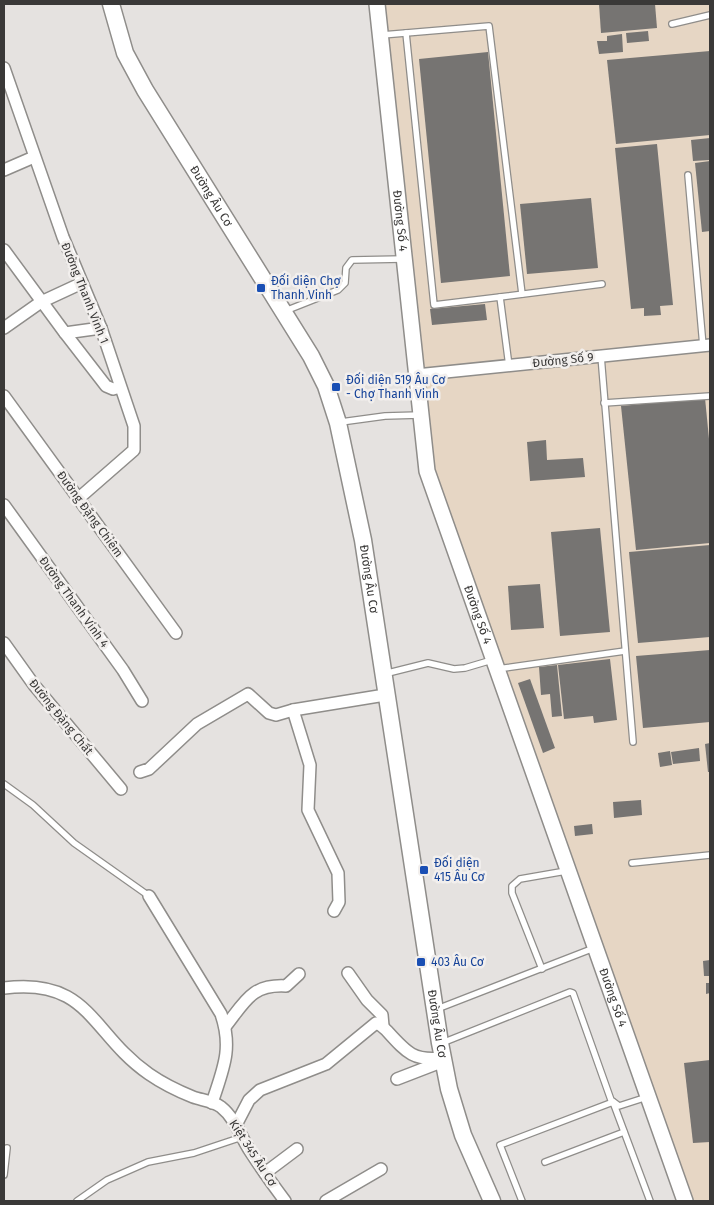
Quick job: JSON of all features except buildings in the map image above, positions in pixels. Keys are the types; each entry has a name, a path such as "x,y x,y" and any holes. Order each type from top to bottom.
{"main road":[{"name":"Đường Âu Cơ","path":"111,4 125,53 141,82 311,356 326,386 338,422 363,540 385,695 448,1089 463,1135 492,1201"}],"street":[{"name":"Đường Số 4","path":"377,4 427,471 685,1201"},
{"name":"Đường Thanh Vinh 1","path":"4,68 34,157 101,328 134,426 134,450 79,498"},
{"path":"4,170 34,157"},
{"path":"4,250 41,302 106,386 113,389 120,387"},
{"path":"4,328 41,302 82,283"},
{"path":"65,333 101,328"},
{"name":"Đường Số 9","path":"416,375 707,346"},
{"name":"Đường Đặng Chiêm","path":"4,396 176,633"},
{"name":"Đường Thanh Vinh 4","path":"4,504 124,670 142,701"},
{"name":"Đường Đặng Chất","path":"4,643 34,685 121,789"},
{"path":"140,772 149,769 197,724 248,694 269,713 276,715 293,710 385,695"},
{"path":"293,710 310,765 308,810 338,874 340,883 339,902 334,911"},
{"path":"4,988 25,985 43,987 65,994 79,1002 119,1047 148,1074 176,1090 216,1104 227,1045 221,1014 149,896"},
{"path":"348,973 367,1000 382,1014 383,1026"},
{"path":"225,1027 250,996 262,988 286,986 299,974"},
{"path":"236,1125 249,1100 260,1090 326,1064 376,1023 383,1026 400,1046 414,1056 426,1060 442,1054"},
{"path":"397,1079 442,1054"},
{"name":"Kiệt 345 Âu Cơ","path":"216,1104 236,1125 265,1173 285,1201"},
{"path":"265,1173 297,1149"},
{"path":"326,1201 381,1169"}],"lane":[{"path":"672,24 710,15"},
{"path":"381,35 490,26 522,294"},
{"path":"406,33 434,305 602,284"},
{"path":"688,176 707,346"},
{"path":"283,311 338,290 345,283 346,268 352,260 404,259"},
{"path":"500,297 509,366"},
{"path":"600,356 633,742"},
{"path":"604,403 710,396"},
{"path":"338,422 385,416 420,415"},
{"path":"382,674 428,663 454,669 625,650"},
{"path":"4,784 33,805 81,848 149,896"},
{"path":"632,863 710,855"},
{"path":"542,968 512,893 512,886 520,879 568,870"},
{"path":"435,1010 595,948"},
{"path":"442,1054 570,992 573,993 650,1201"},
{"path":"522,1201 500,1145 613,1102 622,1105 648,1097"},
{"path":"545,1162 624,1132"},
{"path":"77,1201 107,1180 148,1162 194,1153 242,1137"},
{"path":"4,1175 7,1148"}],"shaded area":[{"path":"380,4 710,4 710,1201 685,1201 427,471"}],"place":[{"name":"Đối diện Chợ Thanh Vinh","path":"261,288"},
{"name":"Đối diện 519 Âu Cơ - Chợ Thanh Vinh","path":"336,387"},
{"name":"Đối diện 415 Âu Cơ","path":"424,870"},
{"name":"403 Âu Cơ","path":"421,962"}]}
